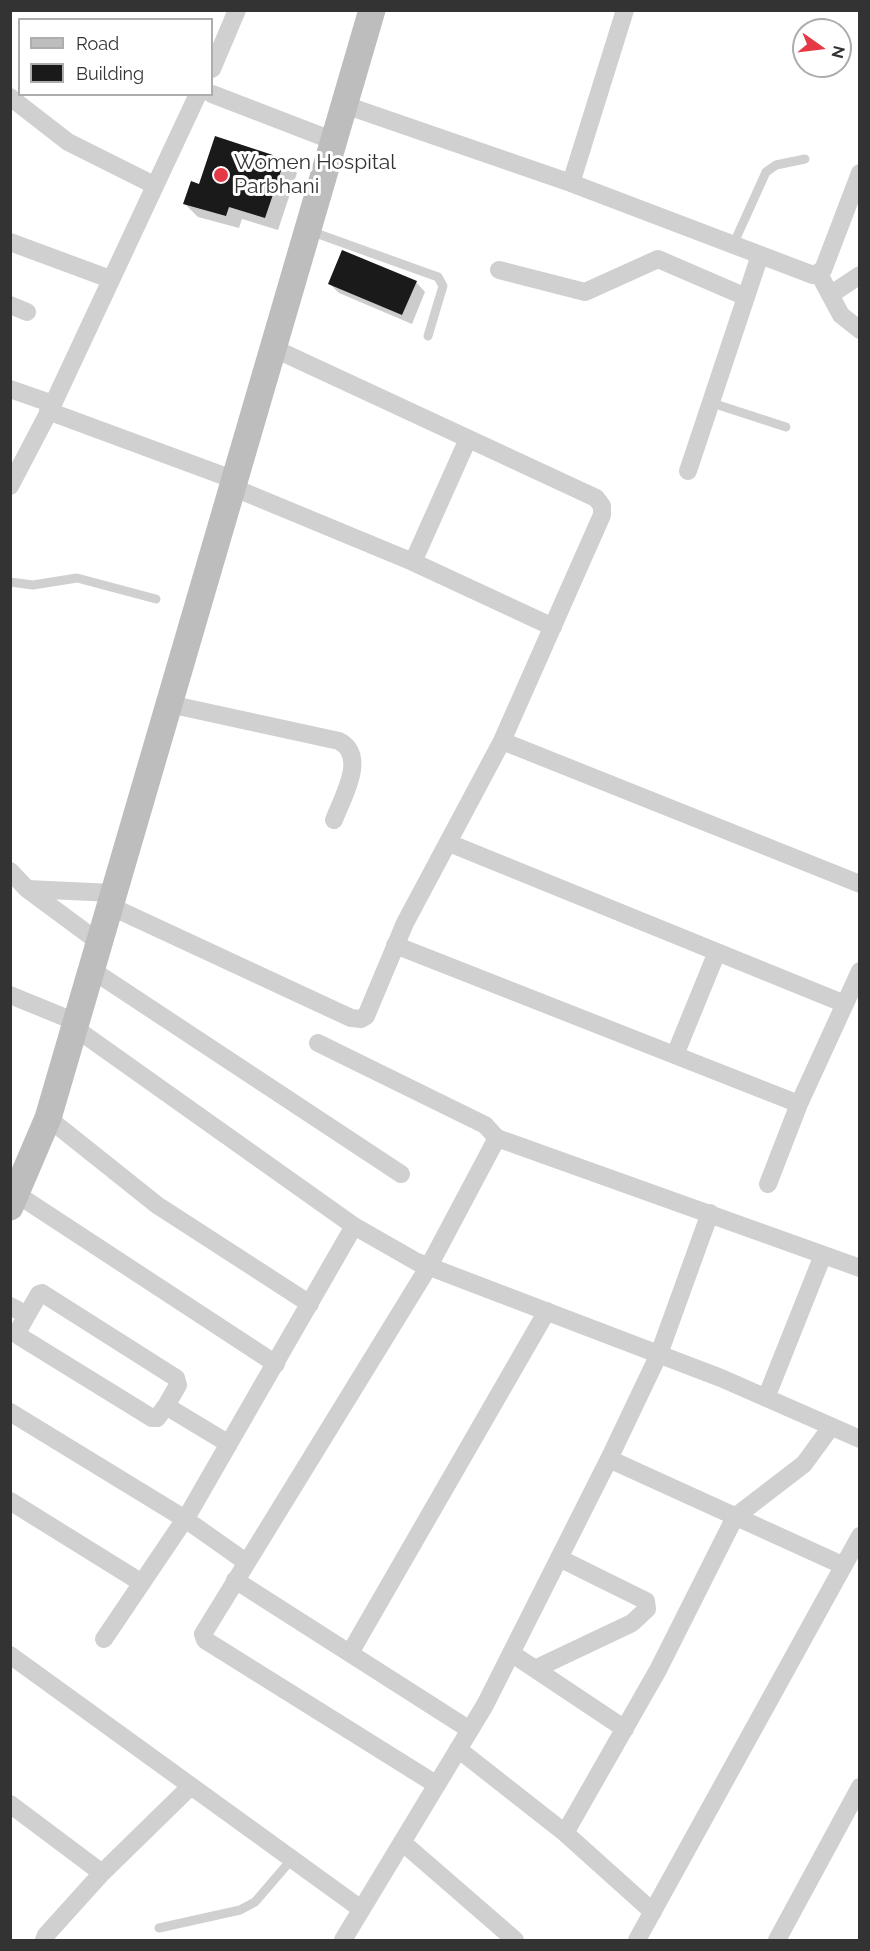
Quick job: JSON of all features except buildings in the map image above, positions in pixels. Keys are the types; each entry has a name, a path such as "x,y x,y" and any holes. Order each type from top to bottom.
{"street":[{"path":"213,67 237,10"},
{"path":"276,1364 14,1201 48,1118 76,1025 372,10"},
{"path":"571,183 625,10"},
{"path":"213,94 334,141"},
{"path":"10,486 50,408 197,96"},
{"path":"10,97 68,142 154,185"},
{"path":"345,105 571,183 813,275 819,274"},
{"path":"860,173 819,274 841,315 860,330"},
{"path":"10,242 110,279"},
{"path":"688,471 760,255"},
{"path":"499,270 585,292 658,259 746,297"},
{"path":"830,295 860,275"},
{"path":"27,889 112,900 355,1020 361,1019 370,1010 395,945 502,741 599,526 602,506 596,498 273,348"},
{"path":"10,389 50,408 233,483 553,627"},
{"path":"412,562 468,439"},
{"path":"169,704 339,741 346,745 353,759 350,776 334,820"},
{"path":"502,741 860,884"},
{"path":"449,843 845,1004"},
{"path":"10,871 27,889 99,943"},
{"path":"395,945 799,1104"},
{"path":"675,1055 717,952"},
{"path":"92,970 401,1173"},
{"path":"768,1184 799,1104 860,971"},
{"path":"10,995 76,1025 354,1226 429,1266 659,1354 860,1439"},
{"path":"318,1043 485,1125 497,1138 860,1268"},
{"path":"48,1118 157,1205 310,1304"},
{"path":"437,1785 205,1640 203,1634 429,1266 497,1138"},
{"path":"344,1940 470,1730 609,1459 659,1354 710,1213"},
{"path":"104,1640 185,1519 354,1226"},
{"path":"766,1398 823,1254"},
{"path":"42,1293 176,1378 178,1385 157,1418 152,1418 19,1336 17,1333 19,1311 42,1293"},
{"path":"350,1653 546,1311"},
{"path":"166,1406 229,1444"},
{"path":"10,1412 185,1519 246,1562"},
{"path":"566,1833 658,1670 735,1517 804,1464 831,1427"},
{"path":"609,1459 842,1565"},
{"path":"10,1500 142,1583"},
{"path":"637,1941 860,1536"},
{"path":"535,1669 632,1623 647,1609 646,1601 559,1558"},
{"path":"235,1580 470,1730"},
{"path":"511,1653 625,1729"},
{"path":"10,1655 361,1910"},
{"path":"458,1749 566,1833 653,1911"},
{"path":"44,1941 46,1935 102,1873 191,1786"},
{"path":"777,1941 854,1810 860,1787"},
{"path":"10,1804 102,1873"},
{"path":"402,1842 515,1941"}],"lane":[{"path":"734,245 766,172 776,165 805,159"},
{"path":"308,231 438,277 443,286 428,336"},
{"path":"712,403 786,427"},
{"path":"10,582 33,585 77,578 156,599"},
{"path":"159,1928 240,1910 255,1902 292,1859"}],"place":[{"name":"Women Hospital Parbhani","path":"221,175"}]}
